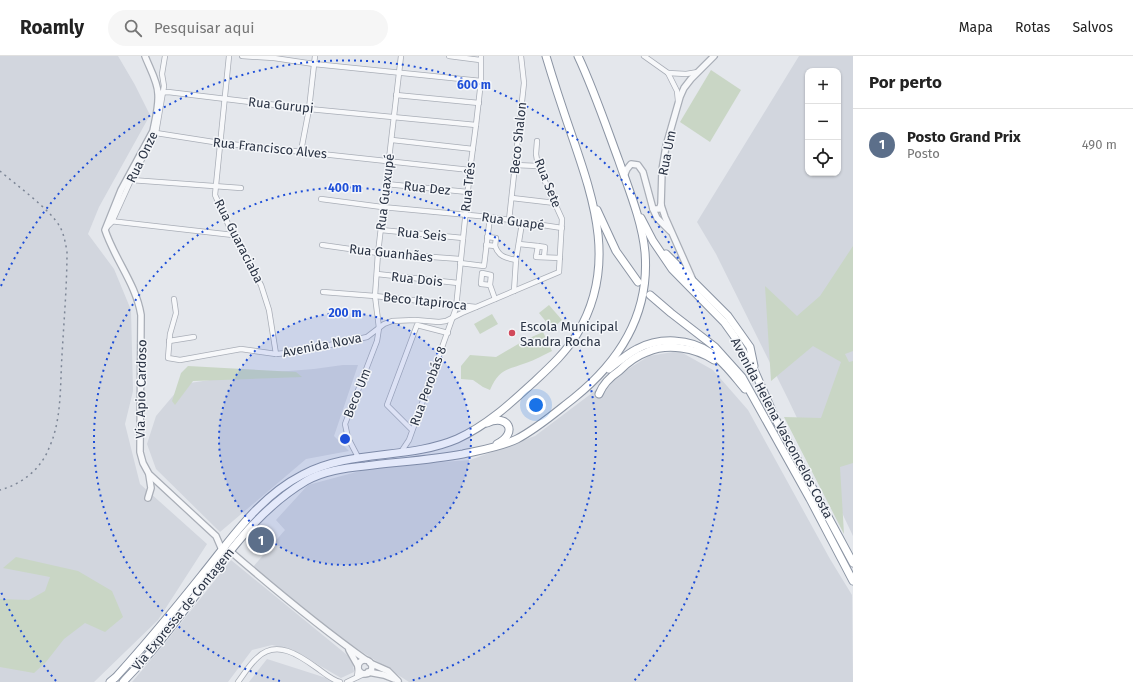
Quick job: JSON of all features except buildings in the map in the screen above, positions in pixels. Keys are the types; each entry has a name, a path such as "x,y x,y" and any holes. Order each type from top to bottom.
{"highway":[{"path":"546,56 592,197 616,252 638,282"},
{"path":"578,56 587,74 624,176 641,231 645,250 644,283 640,303 632,328 624,343 601,375"},
{"path":"480,426 502,411 558,360 578,333 594,296 599,269 598,233 592,197"},
{"name":"Avenida Helena Vasconcelos Costa","path":"633,203 653,241 672,269 724,322 734,336 755,372 776,420 853,563"},
{"path":"653,241 728,316 750,347 755,372"},
{"name":"Avenida Helena Vasconcelos Costa","path":"650,295 715,347 742,377 810,499 853,581"},
{"path":"601,375 637,349 648,344 672,341 683,342 702,348 715,356 730,371 759,406"},
{"path":"599,394 605,383 630,360 646,352 658,349 670,348 694,350 708,356 730,371"},
{"name":"Via Expressa de Contagem","path":"124,682 155,648 230,550 254,522 279,498 308,480 324,473 351,468 462,454 517,439 538,426 601,375"},
{"path":"480,426 495,421 504,421 508,424 510,431 508,436 503,441 492,447"},
{"name":"Via Expressa de Contagem","path":"110,682 147,642 248,517 275,492 302,475 332,462 361,457 401,453 456,439 480,426"}],"street":[{"path":"145,56 150,72 160,94"},
{"path":"154,132 160,94 164,86 162,74 165,56"},
{"name":"Rua Guaraciaba","path":"229,56 215,195 233,235 261,285 269,310 276,354"},
{"path":"242,56 274,58 314,64 481,81"},
{"path":"301,151 309,109 315,56"},
{"name":"Rua Guaxupé","path":"379,328 375,296 378,252 401,56"},
{"path":"449,56 481,58"},
{"name":"Beco Shalon","path":"509,220 524,83 521,56"},
{"path":"644,56 668,73 677,91 678,103"},
{"name":"Rua Um","path":"692,279 661,205 662,170 666,146 678,103 684,88 690,79 699,72 711,57 714,59 718,56"},
{"name":"Rua Três","path":"452,318 457,305 460,261 479,103 481,58"},
{"path":"668,73 686,74 699,72"},
{"path":"154,79 164,86 168,92"},
{"name":"Rua Gurupi","path":"160,94 168,92 309,109 476,125"},
{"path":"396,95 479,103"},
{"name":"Rua Francisco Alves","path":"154,132 220,143 470,170"},
{"name":"Via Apio Cardoso","path":"154,132 129,178 105,230 110,245 124,269 139,302 141,315 140,452 143,463 149,474 216,536 222,550"},
{"path":"392,140 473,149"},
{"name":"Rua Sete","path":"537,141 536,154 538,166 561,214 562,228 559,272"},
{"path":"624,176 631,164 635,164 640,167 656,218 672,232"},
{"path":"515,165 538,166"},
{"path":"129,178 216,187 241,188"},
{"name":"Rua Dez","path":"386,184 468,192"},
{"path":"512,198 555,203"},
{"name":"Rua Guapé","path":"321,199 384,207 490,217 562,228"},
{"path":"653,209 659,209 661,205"},
{"path":"490,217 481,284 490,286"},
{"path":"110,221 233,235"},
{"path":"514,291 516,260 522,223"},
{"name":"Rua Seis","path":"381,230 463,238"},
{"path":"487,237 496,238 495,246 499,254 503,257 516,260"},
{"path":"519,244 545,247 544,258"},
{"name":"Rua Guanhães","path":"322,245 460,261 484,266"},
{"path":"486,245 495,246"},
{"path":"538,246 536,257 560,258"},
{"path":"674,262 679,260 682,255"},
{"name":"Avenida Nova","path":"170,341 168,358 180,360 241,349 276,354 297,352 367,337 384,324 392,321 415,320 439,322 452,318 559,272"},
{"name":"Rua Dois","path":"377,274 458,283"},
{"path":"482,274 491,275 490,286 495,299"},
{"name":"Beco Itapiroca","path":"323,292 478,307"},
{"path":"174,299 176,313 170,334 170,341 194,337"},
{"name":"Rua Perobás 8","path":"401,453 412,430 448,333 452,318"},
{"path":"412,430 387,405 417,325 448,333"},
{"name":"Beco Um","path":"361,457 348,438 345,424 377,341 379,328"},
{"path":"148,498 151,488 149,474"},
{"name":"Via Apio Cardoso","path":"216,536 230,540"},
{"path":"230,550 283,597 348,648 368,661 388,671 398,682"},
{"path":"238,682 256,658 264,652 278,648 289,650 330,678 340,682"},
{"path":"348,648 361,672 384,675 398,682"},
{"path":"357,677 358,667 361,661 368,661"},
{"path":"347,682 367,673 371,668 368,661"}],"shaded area":[{"path":"0,56 118,56 150,115 99,207 88,234 114,269 131,310 133,391 125,424 140,484 207,544 158,620 94,682 0,682"},
{"path":"799,56 853,56 853,536 788,399 716,254 697,222"},
{"path":"679,351 713,370 748,410 830,559 852,595 853,682 409,682 331,632 289,599 253,567 285,530 276,520 308,485 375,467 470,460 535,436 604,384 649,356"},
{"path":"343,365 358,365 334,436 349,451 306,459 220,532 156,469 147,444 156,416 183,384 250,374"},
{"path":"231,560 352,659 354,672 341,678 293,650 272,645 252,650 228,682 132,682"},
{"path":"267,659 317,675 338,682 249,682"}],"green space":[{"path":"711,70 741,90 710,142 680,122"},
{"path":"853,246 853,351 845,354 849,362 853,361 853,463 840,467 844,534 784,417 821,418 841,362 813,346 771,381 765,286 797,316 820,296"},
{"path":"549,305 562,320 552,329 539,313"},
{"path":"492,314 498,324 480,334 474,324"},
{"path":"543,332 552,351 504,371 493,383 490,390 473,380 461,379 461,366 470,355 496,357 525,340"},
{"path":"188,366 296,372 302,377 193,381 175,405 172,401 181,373"},
{"path":"16,557 78,571 112,591 123,617 105,632 85,623 64,639 46,662 34,673 0,667 0,599 29,600 45,591 50,577 3,568"}],"railway":[{"path":"0,171 41,205 55,220 62,232 67,251 60,402 53,437 46,456 36,469 23,480 0,490"}],"place":[{"name":"Escola Municipal Sandra Rocha","path":"512,333"},
{"name":"Posto Grand Prix","path":"261,540"}]}
